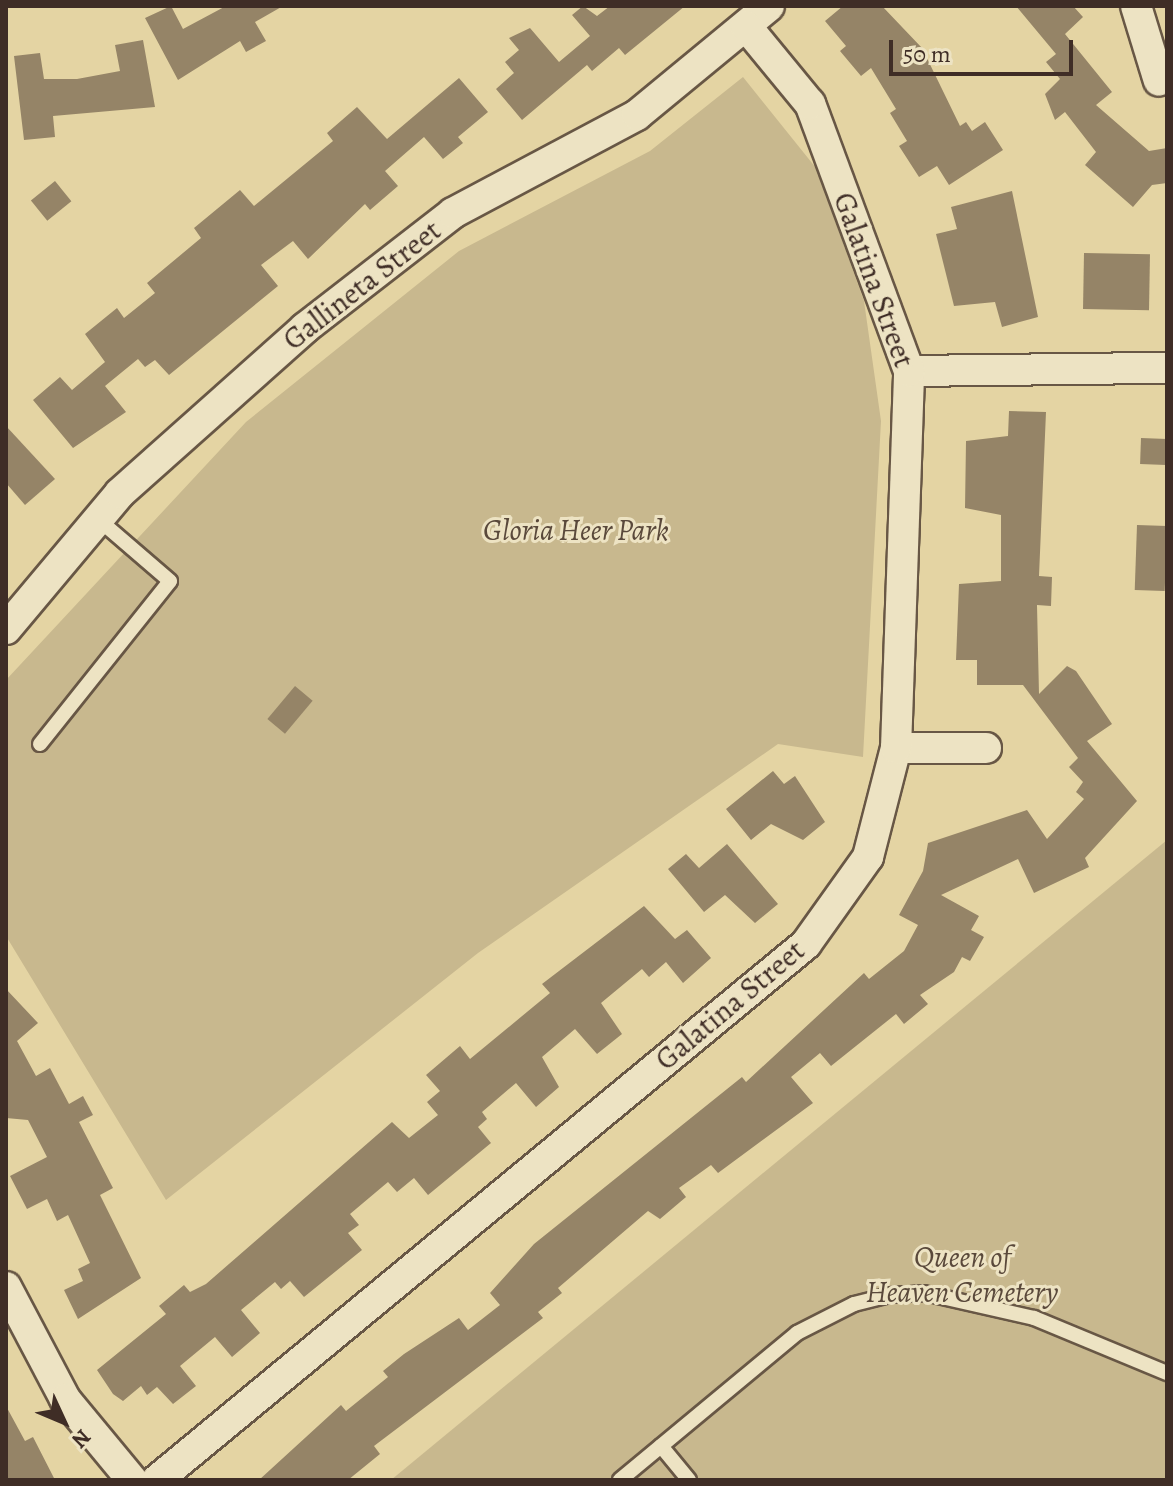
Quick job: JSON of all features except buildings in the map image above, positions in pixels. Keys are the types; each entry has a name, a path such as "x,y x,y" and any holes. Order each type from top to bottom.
{"street":[{"name":"Gallineta Street","path":"6,629 98,519 180,434 441,222 637,115 769,6"},
{"path":"1136,6 1159,81"},
{"name":"Galatina Street","path":"157,1480 806,944 868,857 896,748 909,371 810,104 746,26"},
{"path":"909,371 1167,368"},
{"path":"896,748 986,748"},
{"path":"6,1287 65,1399 132,1480"}],"lane":[{"path":"40,744 170,581 98,519"},
{"path":"620,1480 797,1333 854,1304 890,1295 952,1298 1034,1318 1167,1373"},
{"path":"661,1446 689,1480"}],"green space":[{"name":"Gloria Heer Park","path":"743,77 816,168 864,301 881,421 863,757 778,744 478,953 166,1200 6,936 6,680 246,422 459,251 650,151"},
{"name":"Queen of Heaven Cemetery","path":"1167,840 1167,1480 391,1480"}]}
